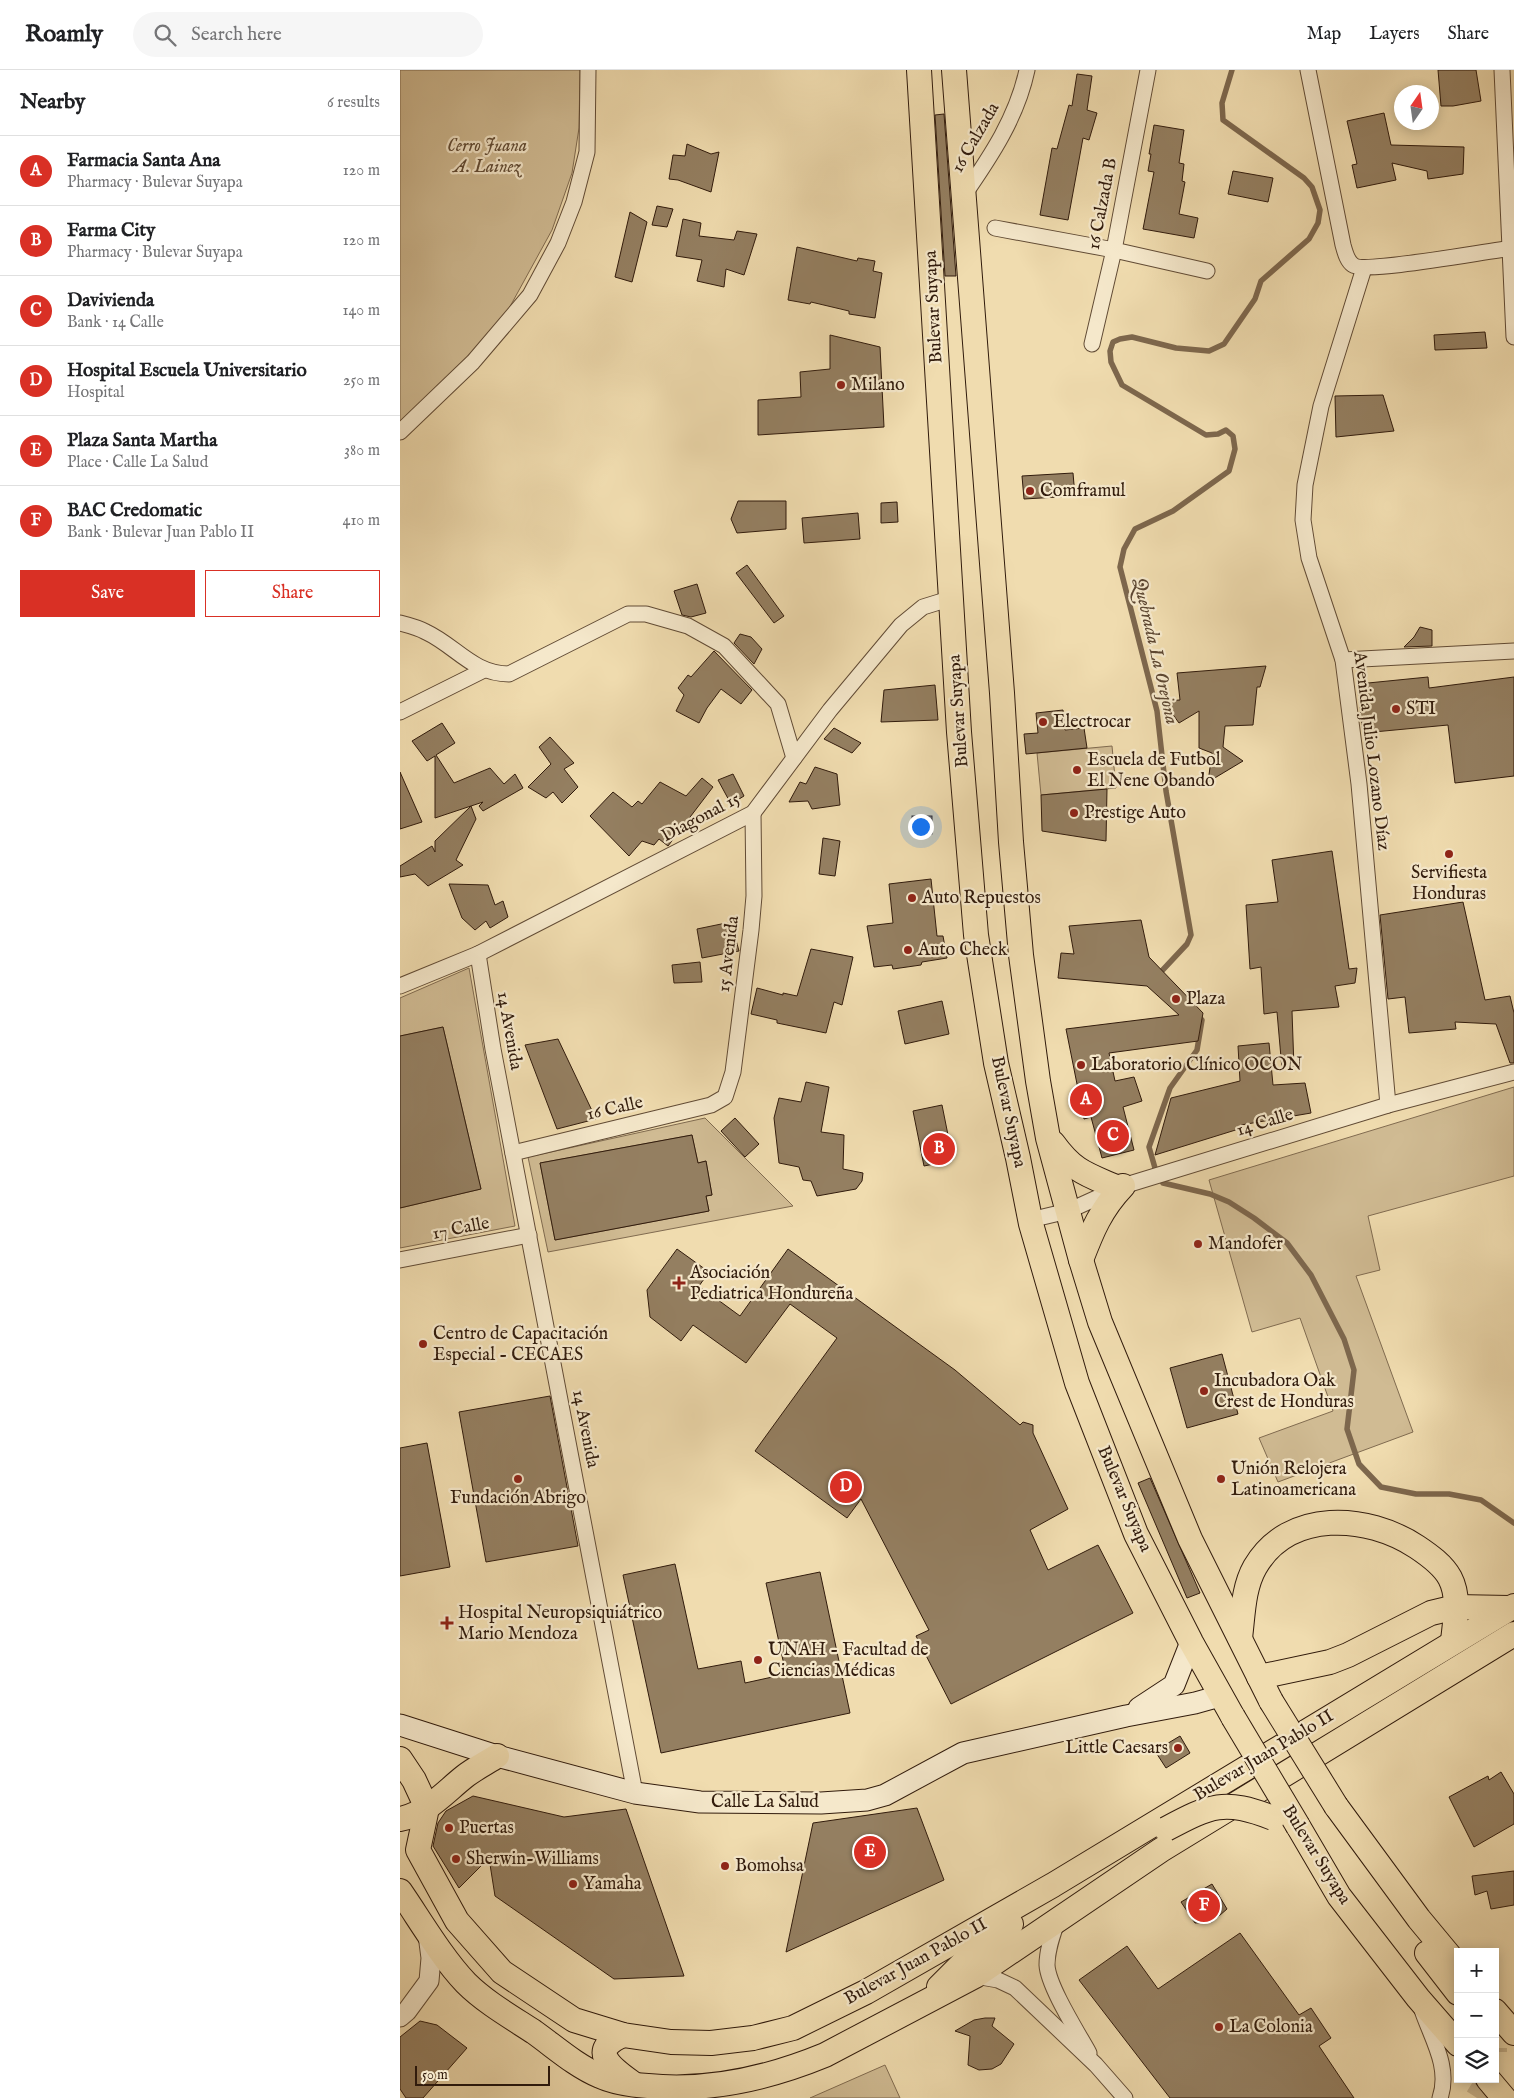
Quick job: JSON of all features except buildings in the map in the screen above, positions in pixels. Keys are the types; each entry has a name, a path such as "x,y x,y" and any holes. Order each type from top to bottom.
{"main road":[{"name":"Bulevar Suyapa","path":"920,70 960,732 976,935 996,1063 1030,1220 1077,1383 1136,1534 1191,1642 1220,1696 1339,1896 1418,1998 1454,2039"},
{"name":"Bulevar Suyapa","path":"954,70 1021,955 1038,1081 1048,1138 1100,1322 1190,1538 1271,1701 1336,1806 1419,1919 1454,1961"},
{"path":"1048,1138 1064,1159 1078,1170 1120,1187 1094,1226 1081,1260"},
{"path":"1240,1638 1247,1587 1255,1567 1268,1550 1292,1532 1320,1523 1353,1522 1378,1528 1403,1538 1444,1568 1450,1579 1456,1607 1453,1641"},
{"path":"1259,1677 1330,1662 1348,1655 1431,1613 1456,1607 1512,1607"},
{"name":"Bulevar Juan Pablo II","path":"427,1808 409,1846 457,1920 502,1972 574,2020 623,2035 671,2042 711,2043 753,2038 793,2028 866,1992 1053,1885 1512,1607"},
{"name":"Bulevar Juan Pablo II","path":"400,1891 466,1983 600,2076 635,2085 702,2087 757,2078 800,2066 850,2044 975,1976 1161,1850 1514,1634"},
{"name":"Calle La Salud","path":"1126,1716 1174,1686 1191,1642"},
{"name":"Calle La Salud","path":"400,1725 497,1756 635,1793 700,1802 761,1804 868,1800 885,1794 963,1753 1220,1696"},
{"path":"400,1819 409,1818 427,1808 467,1776 497,1756"},
{"path":"400,1759 414,1780 427,1808"},
{"path":"922,2004 975,1951 1003,1929 1166,1829 1200,1811 1216,1806 1226,1806 1250,1810 1273,1818 1317,1858"},
{"path":"1359,1837 1357,1856 1369,1879 1454,1988"},
{"path":"1499,2016 1514,2033"},
{"path":"623,2035 611,2040 606,2046 604,2054 606,2062 635,2085"},
{"path":"1491,2083 1504,2098"}],"street":[{"path":"400,432 472,362 524,302 558,243 574,202 587,152 588,70"},
{"name":"16 Calzada","path":"964,195 989,160 1009,125 1027,70"},
{"name":"16 Calzada B","path":"1092,344 1114,250 1148,70"},
{"path":"1308,70 1343,245 1347,258 1354,266 1364,268 1512,248"},
{"path":"1502,70 1512,248 1514,337"},
{"path":"995,228 1114,250 1207,271"},
{"name":"Avenida Julio Lozano Díaz","path":"1364,268 1321,406 1305,485 1303,520 1310,558 1343,660 1359,784 1388,1105"},
{"name":"Diagonal 15","path":"400,986 478,954 753,813 830,710 902,624 923,607 952,598"},
{"path":"400,623 426,632 484,670 495,674 509,674 628,614 646,614 688,626 724,646 778,704 794,758"},
{"path":"1343,660 1514,650"},
{"path":"400,712 484,670"},
{"name":"15 Avenida","path":"725,1097 733,1072 751,930 754,896 753,813"},
{"name":"14 Avenida","path":"478,954 493,1049 635,1793"},
{"name":"14 Calle","path":"1030,1220 1068,1211 1120,1187 1161,1174 1388,1105 1514,1072"},
{"name":"16 Calle","path":"513,1153 711,1105 725,1097"},
{"name":"17 Calle","path":"400,1260 529,1235"},
{"path":"1058,1919 1050,1944 1047,1966 1056,1993 1096,2065"},
{"path":"400,2017 407,2011 429,1981 431,1958 427,1931"},
{"path":"975,1976 998,1980 1015,1988 1096,2065 1125,2098"},
{"path":"1418,1998 1442,2063 1444,2079 1440,2098"},
{"path":"673,2098 702,2087"}],"green space":[{"name":"Cerro Juana A. Lainez","path":"400,70 580,70 579,128 572,173 552,230 507,312 400,436"},
{"name":"Escuela de Futbol El Nene Obando","path":"1112,746 1116,788 1041,795 1037,753"},
{"path":"469,968 515,1226 400,1248 400,1208 481,1189 443,1027 400,1036 400,998"},
{"path":"1514,1087 1514,1176 1368,1216 1380,1270 1356,1276 1413,1432 1278,1482 1259,1438 1333,1411 1300,1318 1252,1332 1209,1180"},
{"path":"705,1118 793,1206 548,1252 528,1157","holes":["692,1135 698,1163 706,1161 712,1195 706,1196 709,1211 555,1240 540,1163"]},
{"path":"885,2065 900,2098 810,2098"}],"waterway":[{"name":"Quebrada La Orejona","path":"1158,975 1187,944 1191,935 1166,791 1157,711 1120,567 1124,549 1135,529 1173,511 1229,471 1235,449 1233,436 1226,430 1218,434 1206,435 1122,385 1111,362 1110,351 1113,342 1132,337 1176,348 1209,351 1224,344 1255,299 1261,281 1309,239 1318,223 1320,210 1312,187 1304,178 1223,120 1222,103 1232,70"},
{"name":"Quebrada La Orejona","path":"1198,1016 1202,1020 1197,1050 1170,1088 1149,1147 1157,1175 1163,1183 1210,1194 1229,1202 1254,1218 1287,1243 1311,1275 1344,1339 1354,1370 1347,1429 1359,1464 1381,1487 1416,1494 1449,1494 1481,1500 1514,1523"}],"tunnel":[{"path":"1477,2098 1486,2083"}],"place":[{"name":"Milano","path":"841,385"},
{"name":"Comframul","path":"1030,491"},
{"name":"STI","path":"1396,709"},
{"name":"Electrocar","path":"1043,722"},
{"name":"Escuela de Futbol El Nene Obando","path":"1077,770"},
{"name":"Prestige Auto","path":"1074,813"},
{"name":"Servifiesta Honduras","path":"1449,854"},
{"name":"Auto Repuestos","path":"912,898"},
{"name":"Auto Check","path":"908,950"},
{"name":"Plaza","path":"1176,999"},
{"name":"Laboratorio Clínico OCON","path":"1081,1065"},
{"name":"Farmacia Santa Ana","path":"1086,1100"},
{"name":"Davivienda","path":"1113,1136"},
{"name":"Farma City","path":"939,1149"},
{"name":"Mandofer","path":"1198,1244"},
{"name":"Asociación Pediatrica Hondureña","path":"679,1283"},
{"name":"Centro de Capacitación Especial - CECAES","path":"423,1344"},
{"name":"Incubadora Oak Crest de Honduras","path":"1204,1391"},
{"name":"Fundación Abrigo","path":"518,1479"},
{"name":"Unión Relojera Latinoamericana","path":"1221,1479"},
{"name":"Hospital Escuela Universitario","path":"846,1487"},
{"name":"Hospital Neuropsiquiátrico Mario Mendoza","path":"447,1623"},
{"name":"UNAH - Facultad de Ciencias Médicas","path":"758,1660"},
{"name":"Little Caesars","path":"1178,1748"},
{"name":"Puertas","path":"449,1828"},
{"name":"Plaza Santa Martha","path":"870,1852"},
{"name":"Sherwin-Williams","path":"456,1859"},
{"name":"Bomohsa","path":"725,1866"},
{"name":"Yamaha","path":"573,1884"},
{"name":"BAC Credomatic","path":"1204,1906"},
{"name":"La Colonia","path":"1219,2027"}]}
